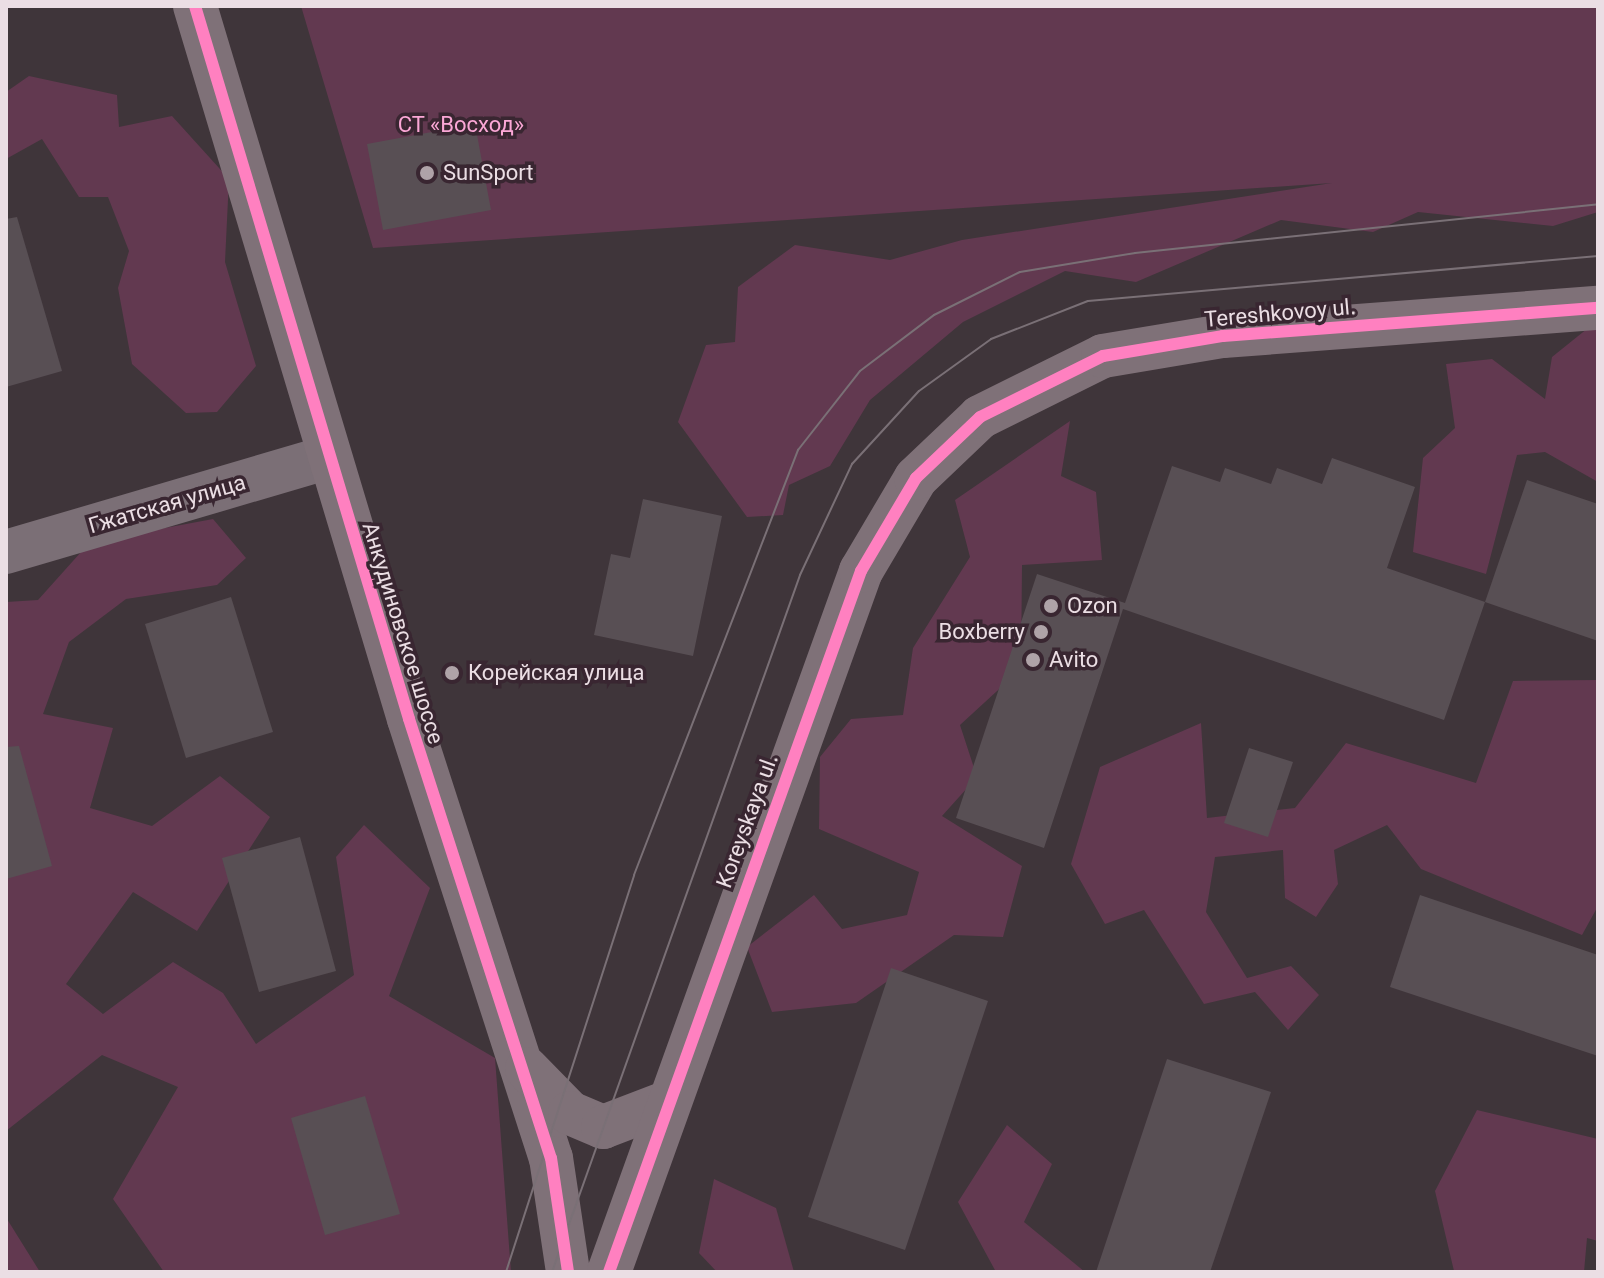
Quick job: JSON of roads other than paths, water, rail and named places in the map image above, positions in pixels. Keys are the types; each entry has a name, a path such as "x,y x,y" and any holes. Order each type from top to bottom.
{"street":[{"name":"Анкудиновское шоссе","path":"195,6 328,457 551,1158 568,1272"},
{"name":"Tereshkovoy ul.","path":"980,417 1103,356 1223,336 1598,308"},
{"name":"Koreyskaya ul.","path":"609,1272 861,571 916,478 980,417"},
{"name":"Гжатская улица","path":"6,552 328,457"},
{"path":"520,1061 570,1113 603,1127 668,1102"}],"tram line":[{"path":"506,1272 634,875 798,450 860,371 934,315 1020,272 1135,253 1598,204"},
{"path":"552,1272 800,575 852,464 919,391 991,339 1088,301 1598,256"}],"place":[{"name":"SunSport","path":"427,173"},
{"name":"Ozon","path":"1051,606"},
{"name":"Boxberry","path":"1041,632"},
{"name":"Avito","path":"1033,660"},
{"name":"Корейская улица","path":"452,673"}],"park label":[{"name":"СТ «Восход»","path":"461,125"}]}
